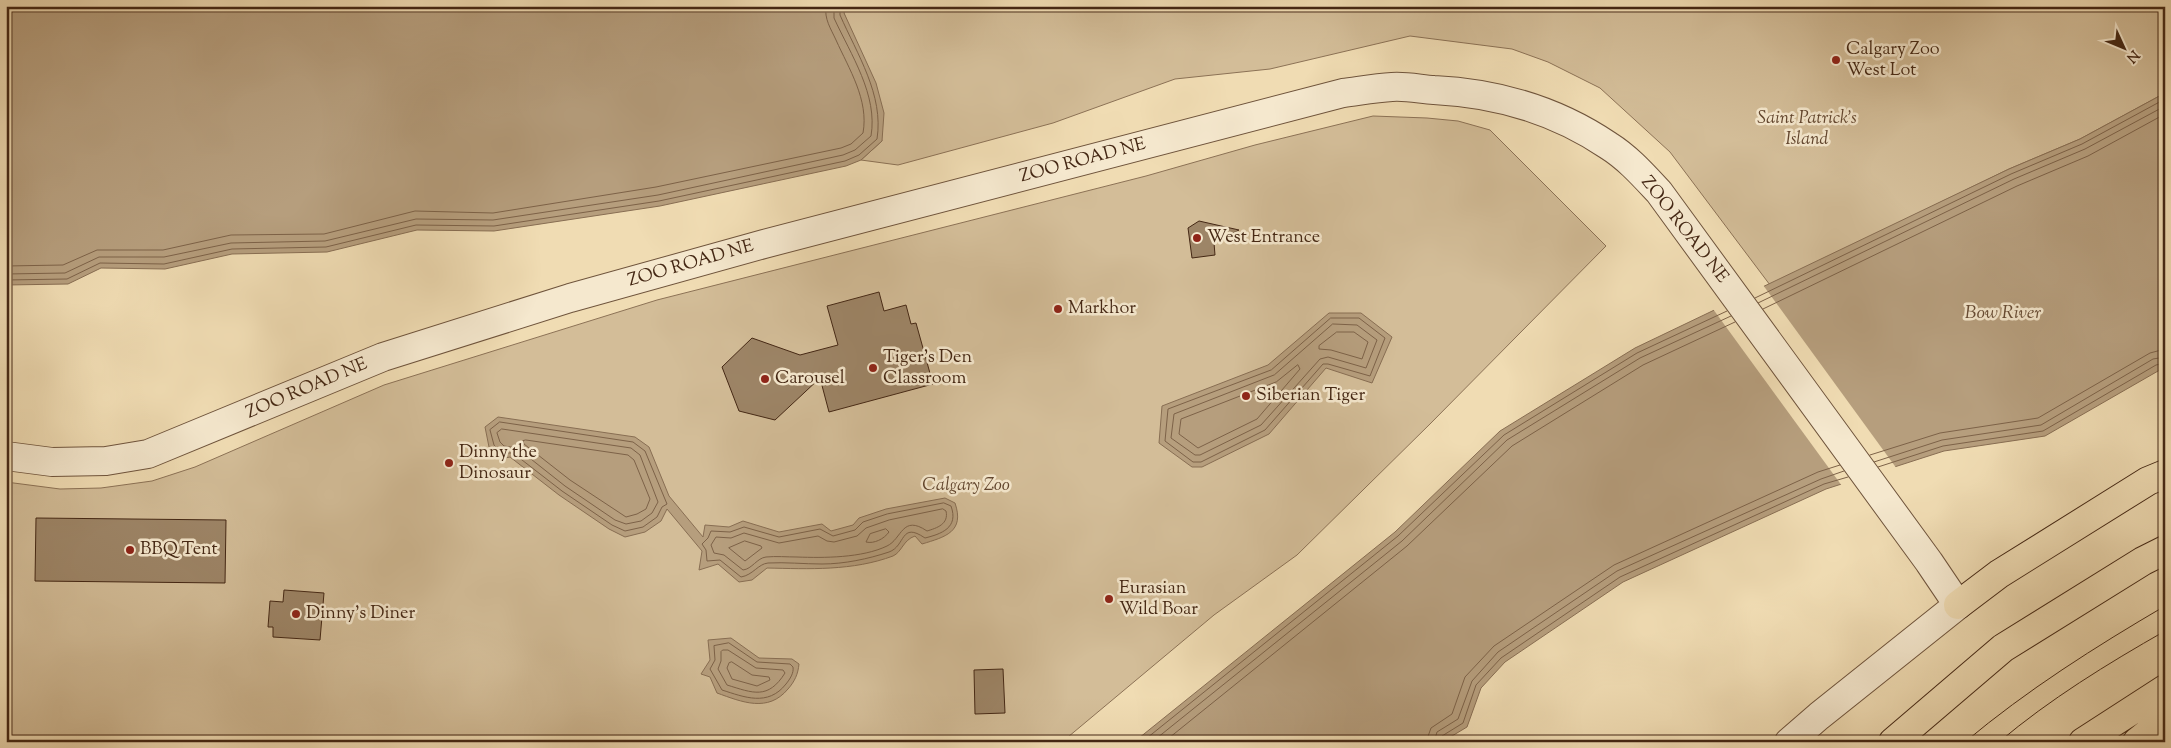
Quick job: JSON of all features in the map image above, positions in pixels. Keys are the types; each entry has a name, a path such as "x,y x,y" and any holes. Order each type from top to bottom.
{"highway":[{"path":"1958,604 2000,574 2148,481 2165,474"},
{"path":"1894,742 2004,648 2143,561 2165,550"},
{"path":"2083,742 2165,689"},
{"path":"2137,742 2152,730 2165,709"}],"street":[{"name":"ZOO ROAD NE","path":"6,456 52,462 106,461 148,454 383,357 570,298 764,244 1343,93 1393,87 1466,91 1501,98 1571,124 1609,146 1634,166 1659,192 1958,604"},
{"path":"1789,742 1818,716 1958,604"}],"green space":[{"name":"Saint Patrick's Island","path":"845,6 2165,6 2165,93 2080,139 2009,169 1770,285 1670,152 1600,88 1548,62 1512,49 1410,36 1270,69 1175,79 1053,123 898,165 861,160 882,141 844,13"},
{"name":"Calgary Zoo","path":"1373,116 1458,121 1490,130 1606,246 1297,555 1214,615 1062,742 6,742 6,482 60,489 101,488 152,481 195,467 384,385 657,300 1146,176 1255,145"}],"water":[{"path":"6,6 845,6 844,13 876,83 884,113 882,141 861,160 846,166 660,206 494,231 417,230 327,252 232,254 165,269 101,268 68,284 6,285"},
{"name":"Bow River","path":"2165,93 2165,367 2045,436 1944,451 1826,489 1623,582 1505,662 1481,688 1467,727 1442,742 1134,742 1395,532 1500,431 1635,348 2009,169 2080,139"},
{"path":"1329,313 1361,313 1392,337 1372,383 1326,368 1269,434 1202,467 1192,467 1159,443 1162,406 1268,365"},
{"path":"498,417 635,437 649,447 669,496 703,537 705,525 729,527 743,521 779,532 822,524 831,531 853,525 859,518 886,509 945,498 955,503 957,521 951,532 945,536 922,544 915,536 908,540 896,554 878,561 847,567 767,568 752,580 739,582 718,564 699,570 702,551 667,509 661,521 645,532 625,537 609,529 559,495 510,457 500,459 489,447 485,427"},
{"path":"731,638 759,658 792,659 799,664 793,683 780,696 772,701 763,703 745,702 717,693 710,677 701,674 710,660 708,640"}],"pier":[{"path":"1763,285 1897,469 1842,486 1713,309"}],"building":[{"name":"West Entrance","path":"1199,221 1239,230 1214,243 1215,255 1192,258 1188,228"},
{"path":"879,292 884,311 906,305 911,324 916,323 933,384 829,412 820,378 775,420 739,411 722,367 752,338 800,355 838,345 827,306"},
{"name":"BBQ Tent","path":"36,518 226,520 225,583 35,581"},
{"name":"Dinny's Diner","path":"284,590 324,593 320,640 273,637 273,627 268,627 270,601 283,602"},
{"path":"1003,669 1005,713 975,714 974,670"}],"tram line":[{"path":"1965,742 2062,670 2165,606"},
{"path":"1999,742 2038,711 2079,683 2165,631"}],"place":[{"name":"Calgary Zoo West Lot","path":"1836,60"},
{"name":"West Entrance","path":"1197,238"},
{"name":"Markhor","path":"1058,309"},
{"name":"Tiger's Den Classroom","path":"873,368"},
{"name":"Carousel","path":"765,379"},
{"name":"Siberian Tiger","path":"1246,396"},
{"name":"Dinny the Dinosaur","path":"449,463"},
{"name":"BBQ Tent","path":"130,550"},
{"name":"Eurasian Wild Boar","path":"1109,599"},
{"name":"Dinny's Diner","path":"296,614"}]}
